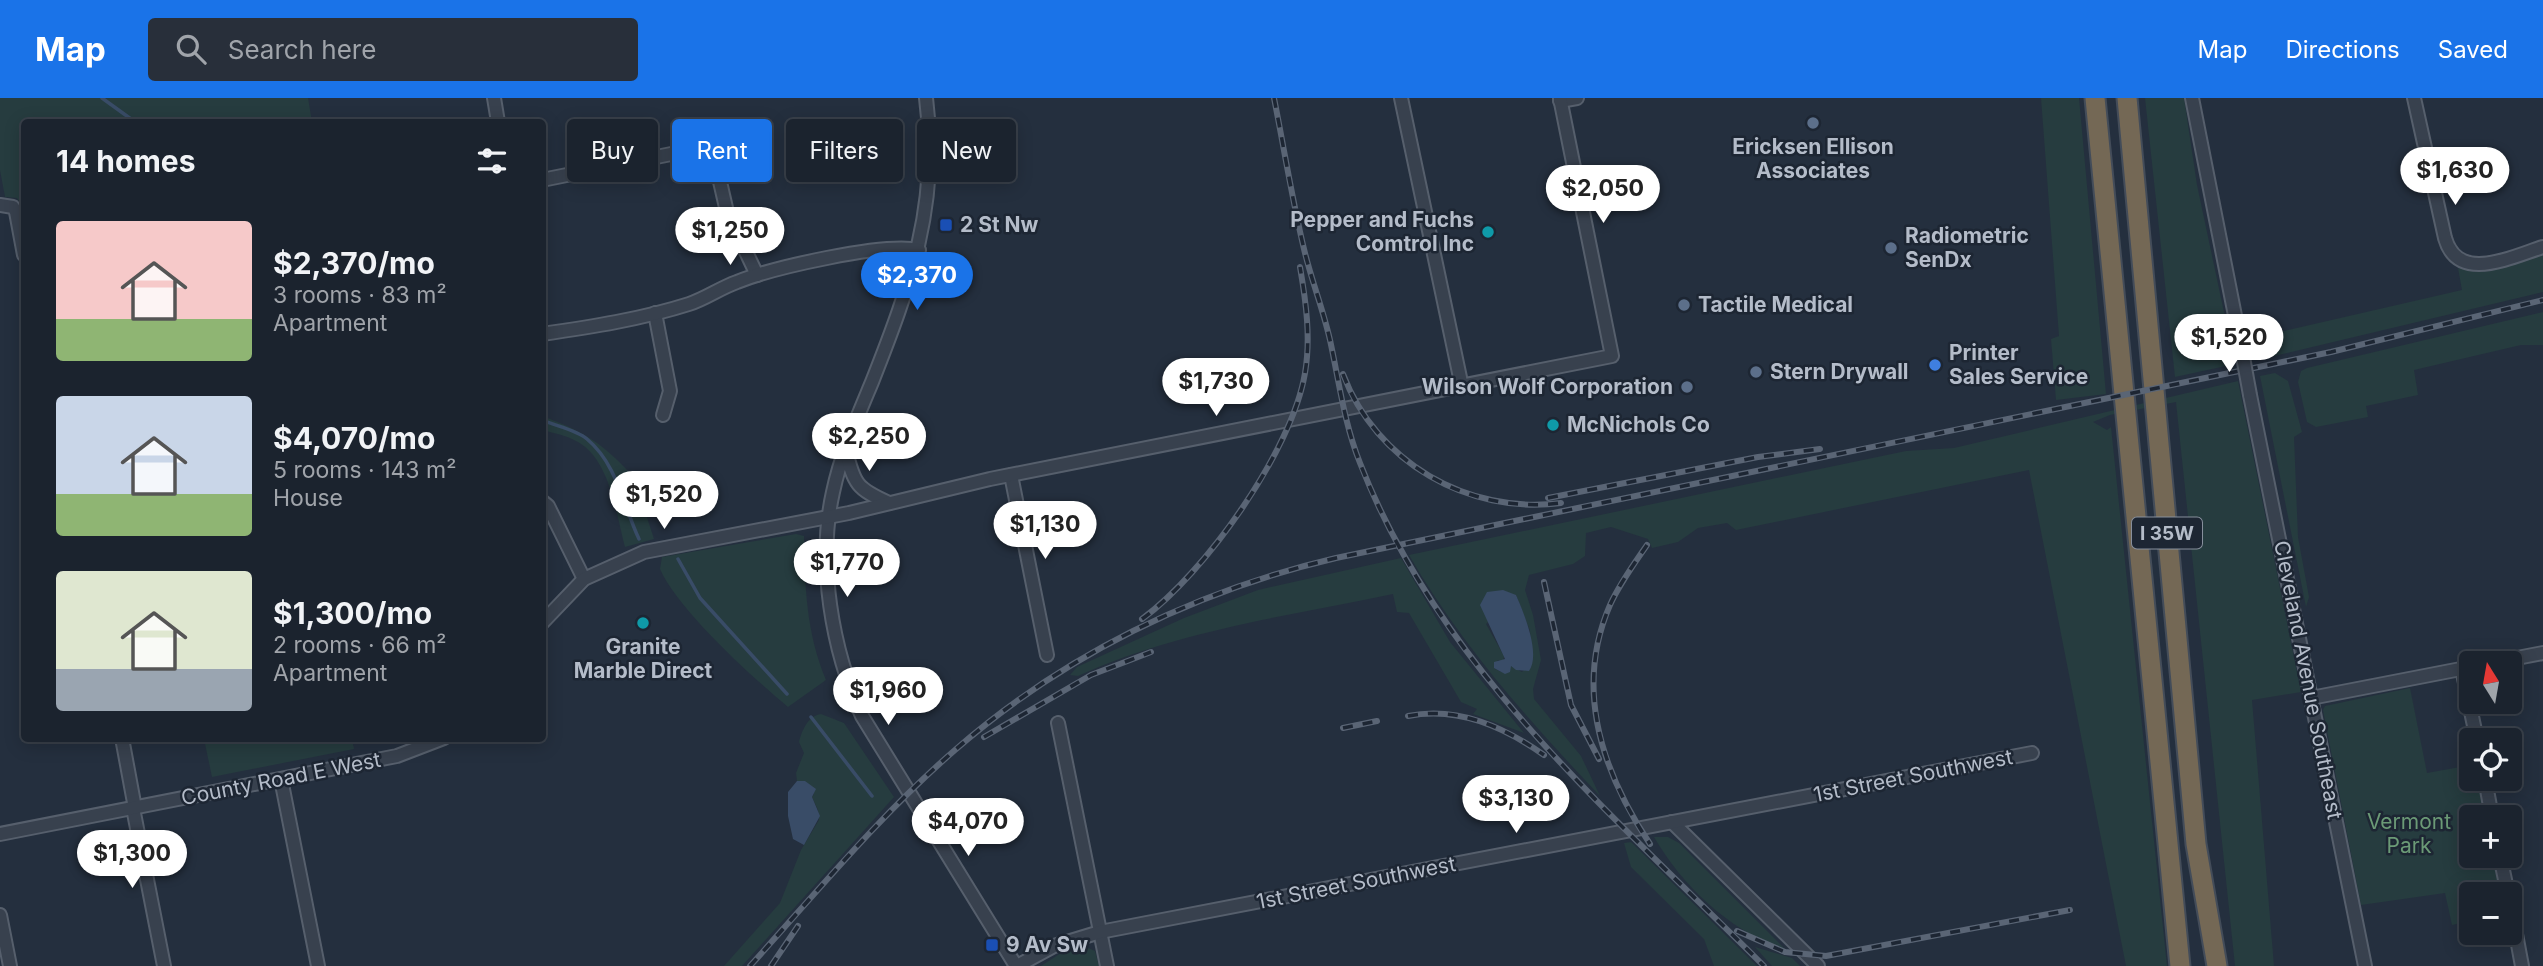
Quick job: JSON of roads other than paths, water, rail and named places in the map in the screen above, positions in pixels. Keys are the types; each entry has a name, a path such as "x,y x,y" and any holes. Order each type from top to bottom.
{"highway":[{"name":"I 35W","path":"2095,98 2180,966"},
{"name":"I 35W","path":"2127,98 2196,844 2217,966"}],"street":[{"path":"494,98 498,119"},
{"path":"926,98 929,175 919,250 897,317 845,448 828,517 830,593 838,650 848,685 862,716 1016,966"},
{"path":"1401,98 1462,387"},
{"path":"546,619 584,579 644,552 828,517 1011,475 1612,356 1560,100 1577,98"},
{"name":"Cleveland Avenue Southeast","path":"2192,98 2365,966"},
{"path":"2414,98 2445,239 2452,254 2470,265 2486,264 2543,247"},
{"path":"546,179 696,149 710,152 715,160 727,212 757,275"},
{"path":"7,206 21,246"},
{"path":"546,333 655,313 691,303 757,275 894,247 919,250"},
{"path":"655,313 670,391 663,415"},
{"path":"845,448 852,478 859,488 889,503"},
{"path":"1011,475 1047,655"},
{"path":"546,504 584,579"},
{"path":"2522,657 2543,653"},
{"path":"2311,698 2459,670"},
{"path":"1058,723 1107,966"},
{"path":"122,742 164,966"},
{"name":"County Road E West","path":"0,834 397,756 433,742"},
{"name":"1st Street Southwest","path":"1016,966 1054,946 1100,932 2032,753"},
{"path":"281,779 318,966"},
{"path":"1672,822 1818,966"},
{"path":"0,915 10,966"},
{"path":"2518,945 2522,966"}],"water":[{"path":"1503,590 1516,595 1527,622 1533,654 1529,671 1516,670 1511,666 1510,672 1505,674 1494,668 1494,662 1505,659 1480,605 1487,592"},
{"path":"797,781 805,781 816,789 812,797 820,816 804,845 793,839 788,816 788,792"}],"waterway":[{"path":"102,98 131,119"},
{"path":"546,421 578,433 606,460 639,539"},
{"path":"678,559 700,598 787,694"},
{"path":"811,717 872,796"}],"railway":[{"path":"1274,98 1300,230 1327,328 1350,433 1360,463 1394,538 1436,607 1483,673 1535,735 1590,794 1764,966"},
{"path":"1142,619 1167,598 1218,542 1264,473 1283,438 1297,404 1307,360 1307,320 1300,267"},
{"path":"750,966 901,801 955,750 997,716 1086,656 1182,608 1232,589 1336,558 2331,352 2543,300"},
{"path":"1343,374 1358,405 1378,433 1402,457 1430,476 1460,491 1492,500 1526,505 1561,503"},
{"path":"1548,498 1758,457 1820,449"},
{"path":"1647,545 1610,605 1599,636 1594,667 1594,698 1598,729 1618,788 1650,844"},
{"path":"1544,582 1571,705 1599,759"},
{"path":"984,737 1091,675 1151,652"},
{"path":"1408,716 1445,714 1480,721 1513,736 1544,755"},
{"path":"1343,728 1377,721"},
{"path":"1737,931 1785,952 1826,956 2070,910"},
{"path":"771,966 798,926"}],"place":[{"name":"Ericksen Ellison Associates","path":"1813,123"},
{"name":"2 St Nw","path":"946,225"},
{"name":"Pepper and Fuchs Comtrol Inc","path":"1488,232"},
{"name":"Radiometric SenDx","path":"1891,248"},
{"name":"Tactile Medical","path":"1684,305"},
{"name":"Printer Sales Service","path":"1935,365"},
{"name":"Stern Drywall","path":"1756,372"},
{"name":"Wilson Wolf Corporation","path":"1687,387"},
{"name":"McNichols Co","path":"1553,425"},
{"name":"Granite Marble Direct","path":"643,623"},
{"name":"9 Av Sw","path":"992,945"}],"park label":[{"name":"Vermont Park","path":"2409,834"}]}
